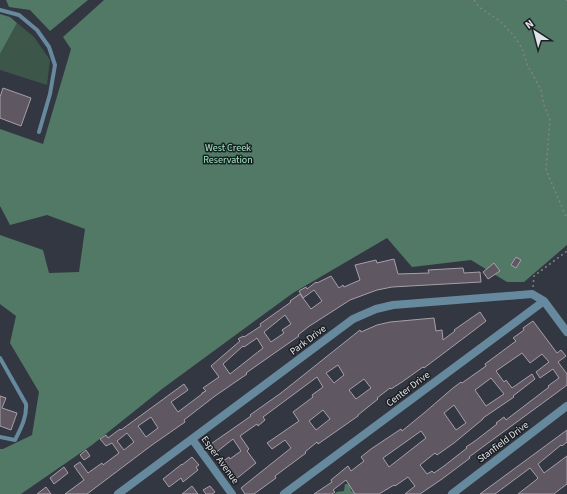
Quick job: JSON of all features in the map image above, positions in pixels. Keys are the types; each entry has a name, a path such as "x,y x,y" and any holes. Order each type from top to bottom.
{"street":[{"name":"Park Drive","path":"118,494 353,319 376,308 393,305 532,294 544,301"},
{"path":"544,301 567,332"},
{"name":"Center Drive","path":"284,494 544,301"},
{"name":"Stanfield Drive","path":"452,494 567,406"},
{"name":"Esper Avenue","path":"192,438 232,494"}],"lane":[{"path":"0,10 19,15 37,30 49,47 55,65 50,94 39,132"},
{"path":"0,358 26,404 27,413 15,440 0,437"}],"path":[{"path":"474,0 479,7 500,21 514,36 522,48 527,64 541,90 544,105 550,120 546,170 567,219"},
{"path":"533,287 534,276 567,251"}],"green space":[{"path":"6,0 88,0 50,31 30,10 9,7"},
{"name":"West Creek Reservation","path":"104,0 567,0 567,245 524,282 507,282 471,260 412,267 387,238 293,293 162,389 92,445 21,494 0,494 0,449 3,449 32,435 39,392 10,343 16,316 0,304 0,235 43,250 49,273 79,272 85,229 47,215 10,225 0,206 0,129 43,144 71,49 63,37"},
{"path":"0,14 10,17 17,23 0,54"},
{"path":"17,23 34,37 50,60 47,85 0,70 0,54"},
{"path":"345,484 350,484 351,491 358,492 360,494 334,494 344,491"}],"building":[{"path":"3,88 31,98 21,126 0,118 0,97"},
{"path":"516,257 521,260 516,268 511,265"},
{"path":"394,259 398,274 429,273 428,270 463,268 464,273 480,272 481,282 392,287 377,290 350,300 308,327 298,335 299,336 215,396 184,420 185,422 87,494 65,494 84,480 74,466 80,462 88,473 102,463 103,465 119,453 112,443 106,446 100,439 106,435 108,438 120,429 121,430 184,384 188,390 171,402 178,412 206,391 203,388 219,377 211,366 240,341 238,339 243,336 244,337 261,326 260,324 300,294 311,309 322,301 314,290 303,298 299,291 306,287 307,289 316,282 317,283 331,276 339,288 343,285 344,287 360,280 355,265 376,260 377,263","holes":["285,315 291,324 282,330 284,333 271,342 264,332","257,338 263,348 230,374 223,364 243,346 244,347","151,417 158,428 146,437 138,426","127,433 134,442 124,450 117,441"]},
{"path":"494,263 500,271 488,279 483,272"},
{"path":"480,312 486,321 424,368 423,367 391,389 390,388 358,416 318,444 317,442 305,452 306,453 275,476 276,478 254,494 245,494 241,488 291,448 285,440 272,449 267,443 299,421 293,412 313,397 312,395 323,387 317,377 263,417 265,420 258,426 257,424 240,436 249,449 247,451 256,463 236,479 222,462 229,457 230,459 241,451 233,439 214,454 208,446 251,416 250,415 281,393 360,330 361,332 377,325 390,322 434,318 436,331 442,330 443,340 455,331 454,330","holes":["338,365 344,375 334,383 326,373","364,379 371,388 356,399 349,390","323,410 330,419 316,430 309,421"]},
{"path":"533,321 557,353 561,350 566,356 558,362 567,374 567,385 420,494 405,494 415,486 408,477 379,494 355,494 346,480 333,490 335,492 332,494 314,494 332,482 331,480 348,466 351,471 364,461 361,457 371,449 401,429 402,431 453,388 486,366 485,364 516,341 513,338 524,330 523,328","holes":["522,353 530,363 542,354 549,362 536,372 540,378 553,369 559,378 506,420 504,417 496,423 497,424 466,447 467,448 444,466 434,473 432,471 427,474 420,465 435,453 437,455 454,443 483,418 514,397 513,396 535,379 532,374 512,388 506,380 504,382 496,371","491,378 504,394 486,406 475,390","454,405 466,423 456,430 444,413","421,431 426,438 389,467 383,458"]},
{"path":"0,396 6,398 2,408 17,413 11,430 0,426"},
{"path":"567,430 567,442 562,446 561,445 538,464 544,473 567,456 567,484 554,494 518,494 538,478 530,468 495,494 480,494"},
{"path":"86,450 90,456 84,460 80,455"},
{"path":"192,457 199,465 196,467 198,470 183,482 181,478 169,487 163,479"},
{"path":"64,467 68,473 54,484 50,478"},
{"path":"192,486 198,494 182,494"},
{"path":"210,486 215,492 212,494 206,494 203,490"},
{"path":"46,487 51,494 37,494"}]}
